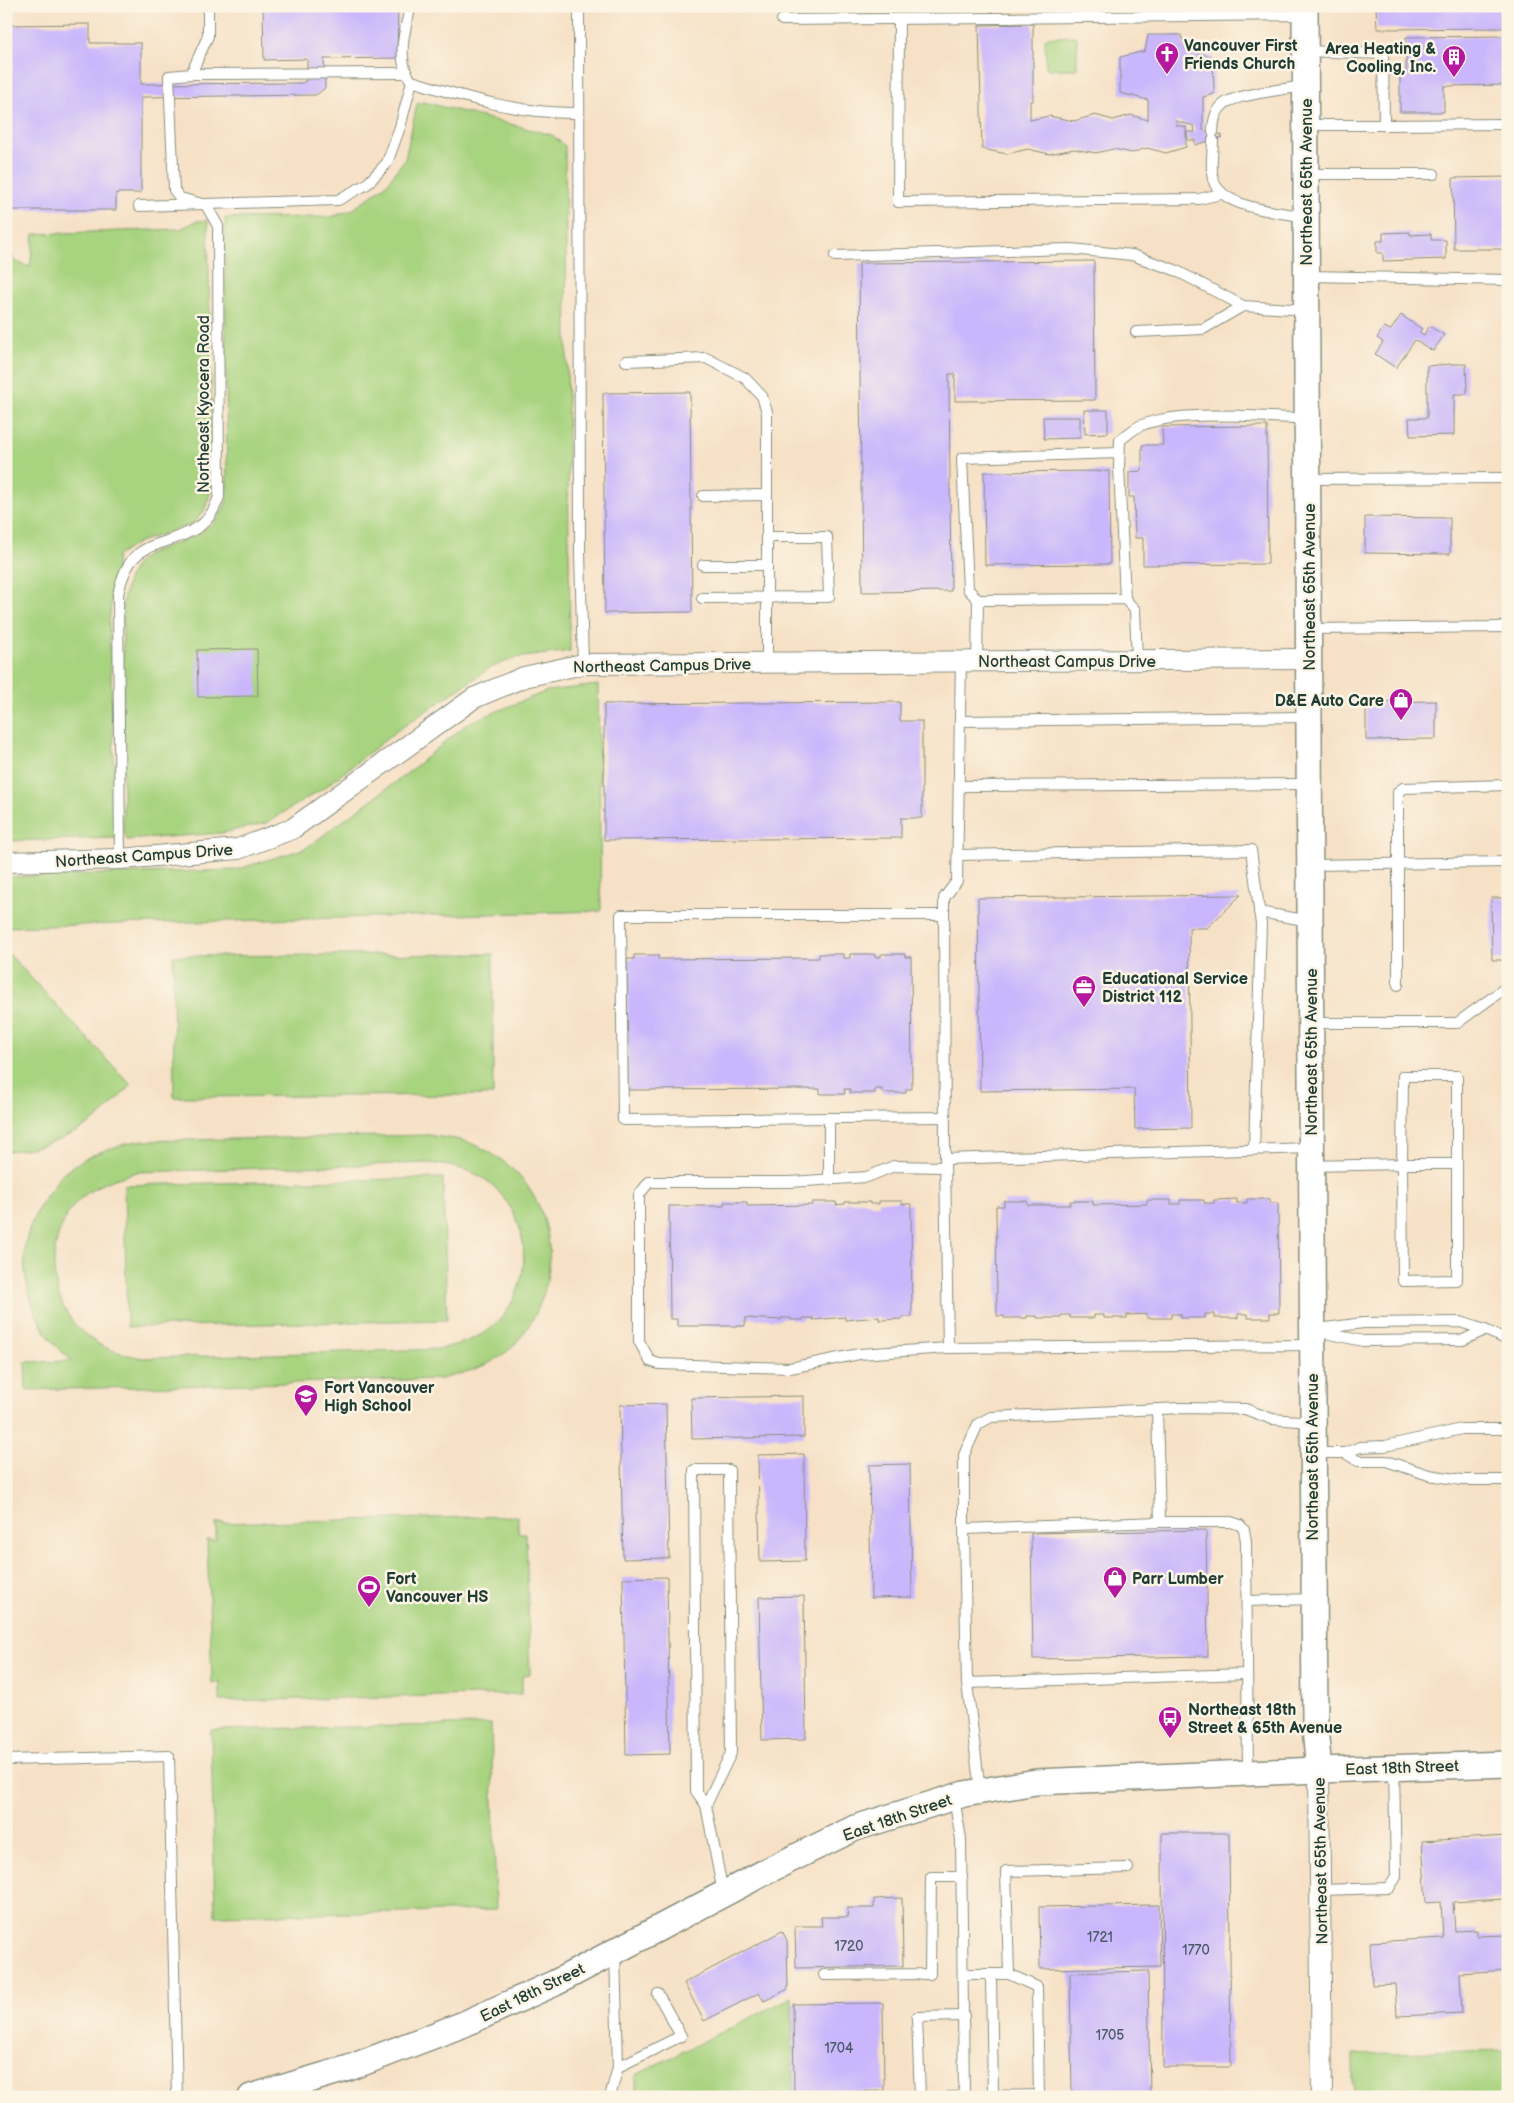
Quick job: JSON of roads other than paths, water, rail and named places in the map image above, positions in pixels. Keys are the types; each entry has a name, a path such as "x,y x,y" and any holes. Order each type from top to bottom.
{"street":[{"name":"Northeast 65th Avenue","path":"1305,10 1310,628 1312,1454 1315,1728 1319,1770 1322,2097"},
{"name":"Northeast Campus Drive","path":"6,862 120,859 238,849 292,829 474,698 524,677 583,664 1310,660"},
{"name":"East 18th Street","path":"251,2097 349,2068 464,2024 555,1983 855,1828 980,1790 1036,1782 1508,1764"}],"lane":[{"path":"191,74 208,36 208,6"},
{"path":"138,206 206,206 338,200 367,184 387,163 400,127 409,77 402,39 411,6"},
{"path":"579,6 578,113 583,664"},
{"path":"782,20 1305,10"},
{"path":"899,19 898,202 1199,199 1221,194"},
{"path":"1306,51 1383,54 1384,125"},
{"path":"206,206 180,198 174,190 169,76 191,74 409,77 442,91 509,105 522,111 578,113"},
{"path":"1306,86 1229,101 1218,111 1214,118 1212,177 1221,194 1237,203 1307,217"},
{"path":"1306,125 1508,124"},
{"path":"1306,174 1434,174"},
{"name":"Northeast Kyocera Road","path":"120,859 118,595 121,578 130,562 143,550 200,525 212,513 220,497 218,226 206,206"},
{"path":"835,256 1071,249 1132,255 1175,270 1243,306 1307,310"},
{"path":"1307,276 1508,280"},
{"path":"1136,332 1203,328 1243,306"},
{"path":"626,361 706,358 745,378 762,396 767,412 767,663"},
{"path":"1137,660 1135,610 1125,599 1120,440 1140,426 1158,419 1194,416 1308,418"},
{"path":"1119,453 962,458 968,589 978,600 1125,599"},
{"path":"1309,479 1508,478"},
{"path":"703,496 766,496"},
{"path":"702,598 829,597 827,537 766,537"},
{"path":"703,565 766,565"},
{"path":"948,1348 944,898 958,881 960,721 978,600"},
{"path":"1310,628 1508,627"},
{"path":"960,721 1310,717"},
{"path":"959,786 1310,784"},
{"path":"1398,985 1397,796 1403,788 1508,785"},
{"path":"958,855 1251,850 1261,924 1254,1149"},
{"path":"1310,865 1508,862"},
{"path":"1260,912 1310,921"},
{"path":"944,915 621,915 623,1120 945,1117"},
{"path":"1311,1023 1458,1023 1508,986"},
{"path":"1403,1076 1457,1076 1457,1280 1403,1281 1402,1164 1403,1076"},
{"path":"829,1118 829,1179"},
{"path":"1457,1164 1402,1164 1311,1157 1254,1149 894,1166 867,1177 790,1182 649,1182 639,1195 639,1341 650,1361 659,1364 790,1368 859,1354 948,1348 1312,1337 1363,1341 1463,1340 1485,1330"},
{"path":"1312,1337 1363,1323 1460,1322 1508,1340"},
{"path":"1157,1409 1160,1522"},
{"path":"980,1790 967,1682 964,1528 964,1455 978,1424 991,1417 1157,1409 1244,1409 1272,1419 1312,1422"},
{"path":"1312,1454 1345,1453 1360,1447 1385,1446 1462,1429 1508,1429"},
{"path":"1345,1453 1358,1460 1386,1461 1429,1475 1462,1480 1508,1480"},
{"path":"706,1805 731,1753 729,1470 694,1470 696,1792 706,1805 724,1894"},
{"path":"964,1528 1160,1522 1231,1522 1240,1525 1244,1530 1246,1541 1248,1773"},
{"path":"1247,1601 1314,1599"},
{"path":"967,1682 1247,1674"},
{"path":"6,1760 170,1756 177,2097"},
{"path":"1320,1890 1389,1888 1396,1877 1394,1767"},
{"path":"954,1798 961,1840 964,2096"},
{"path":"1009,1974 1006,1871 1128,1868"},
{"path":"824,1976 930,1974 931,1877 962,1877"},
{"path":"610,2097 618,2067 618,1985 615,1951"},
{"path":"949,2097 1039,2095 1037,1987 1009,1974 963,1974"},
{"path":"991,1974 993,2096"},
{"path":"618,2067 681,2036 658,1994"},
{"path":"920,2097 917,2017 964,2016"}],"place":[{"name":"Vancouver First Friends Church","path":"1167,75"},
{"name":"Area Heating & Cooling, Inc.","path":"1454,78"},
{"name":"D&E Auto Care","path":"1401,721"},
{"name":"Educational Service District 112","path":"1084,1008"},
{"name":"Fort Vancouver High School","path":"306,1417"},
{"name":"Parr Lumber","path":"1115,1599"},
{"name":"Fort Vancouver HS","path":"369,1608"},
{"name":"Northeast 18th Street & 65th Avenue","path":"1170,1739"}]}
